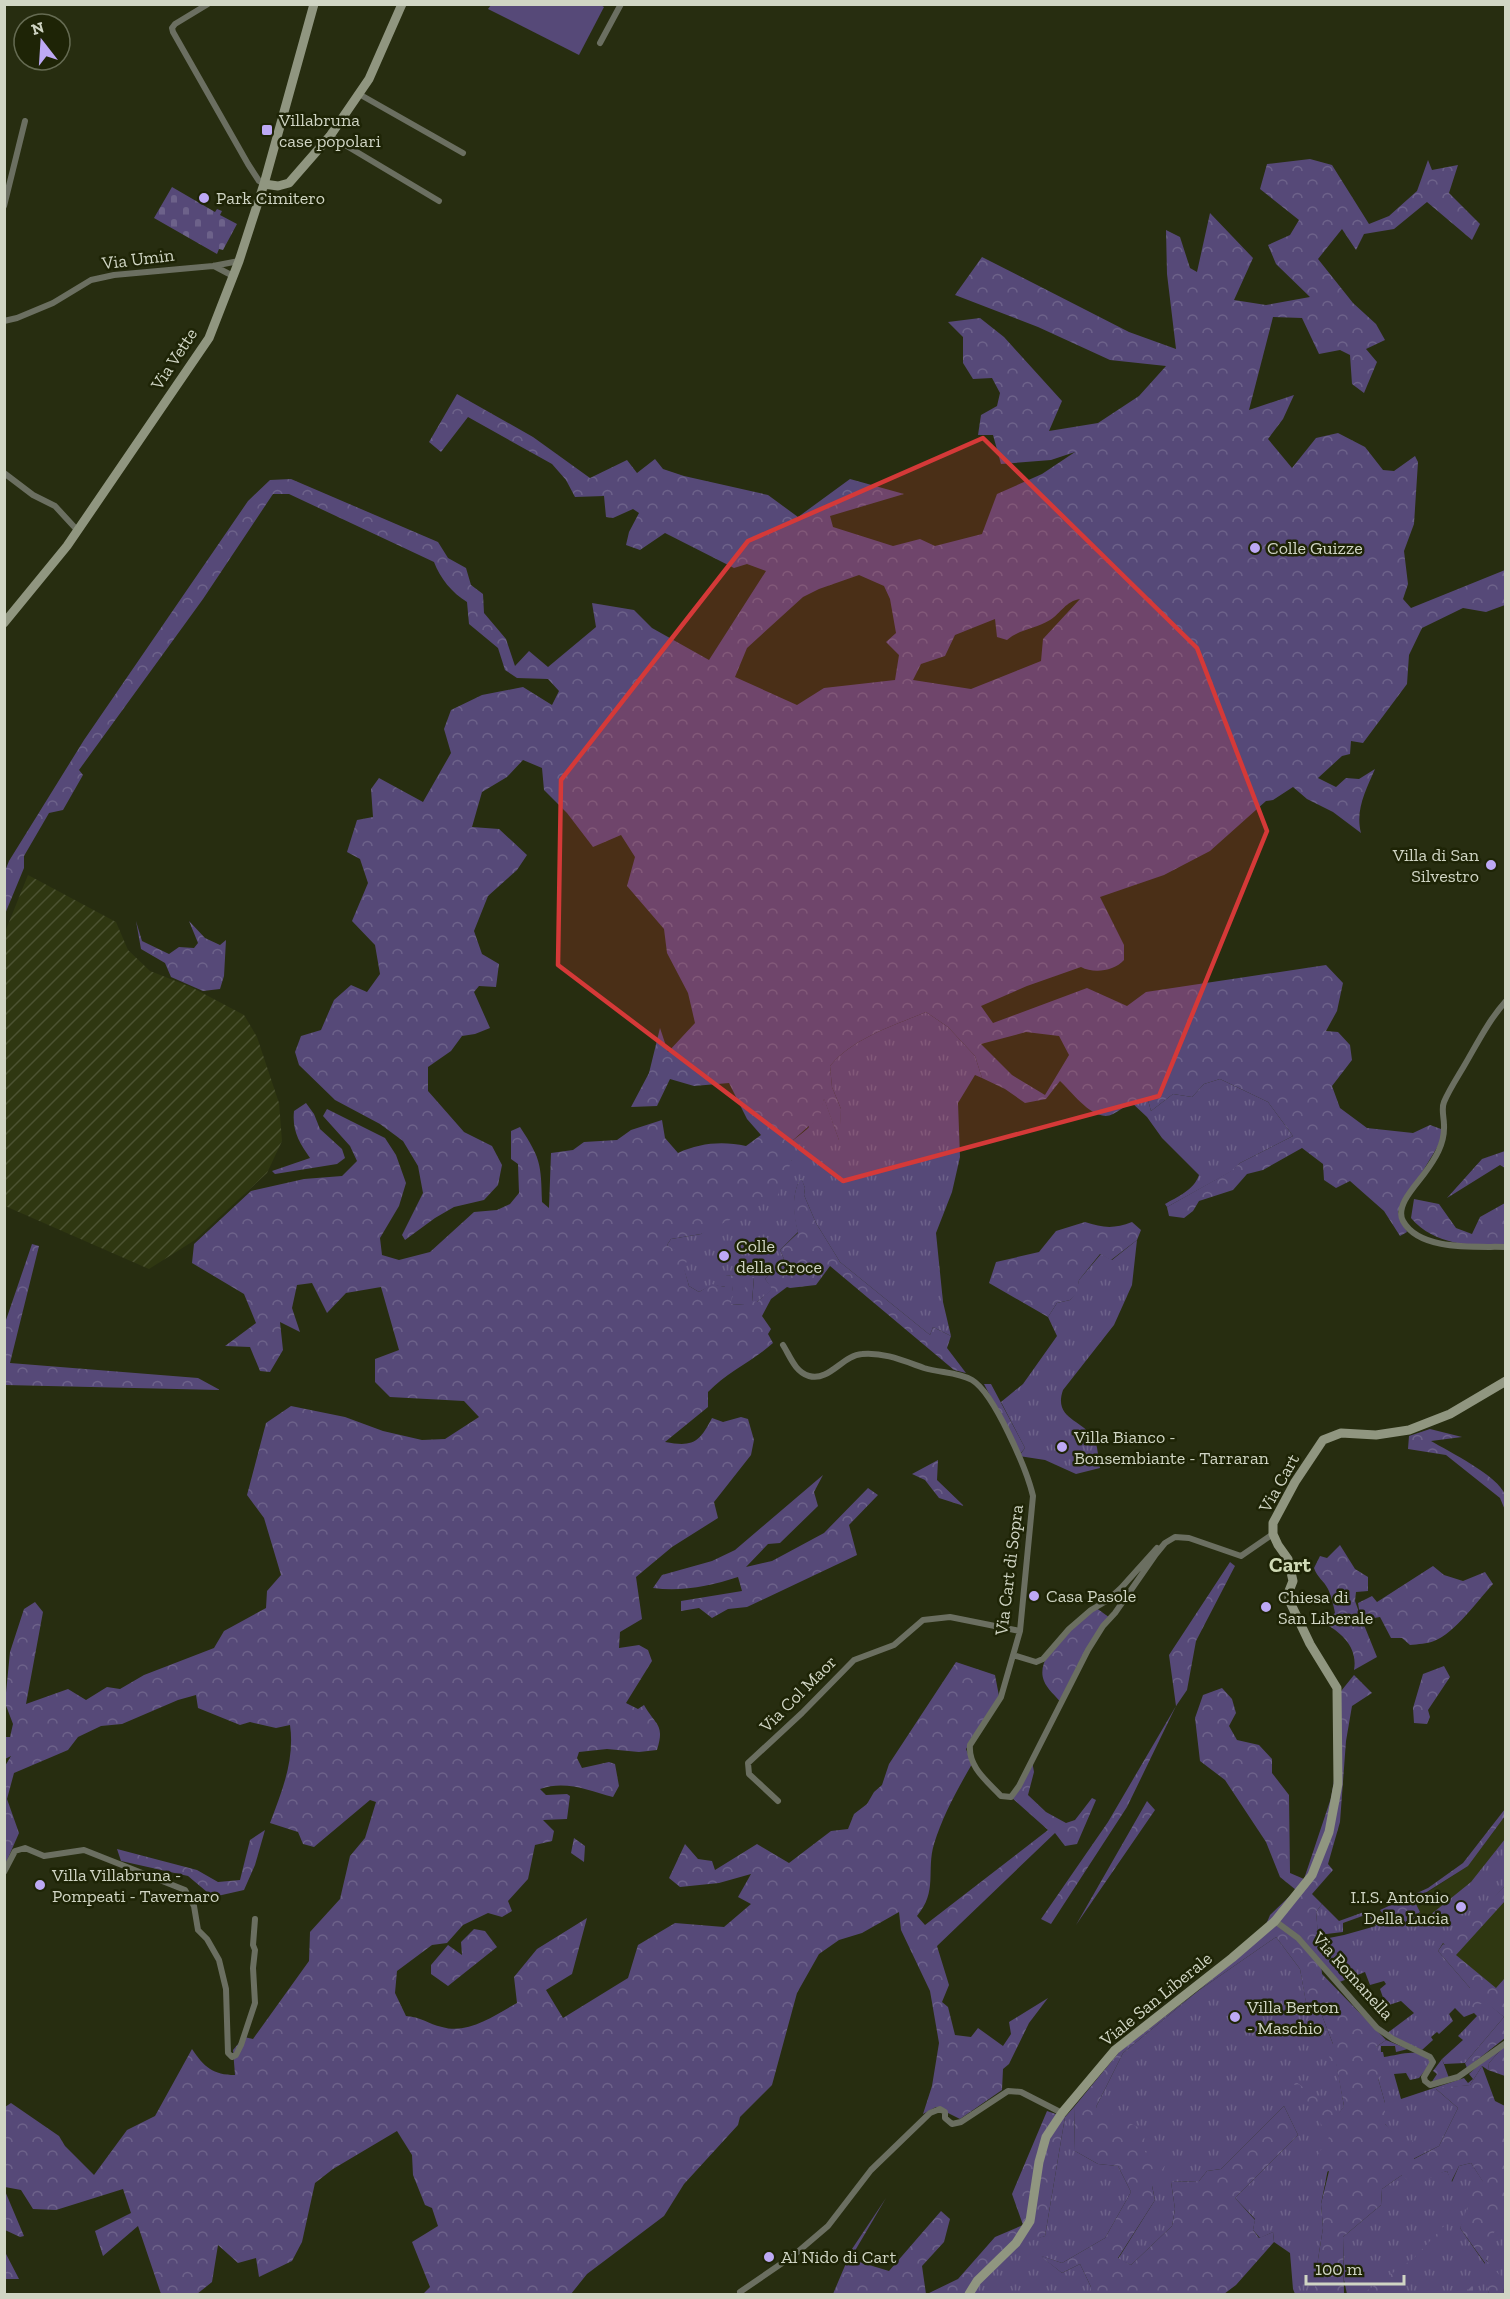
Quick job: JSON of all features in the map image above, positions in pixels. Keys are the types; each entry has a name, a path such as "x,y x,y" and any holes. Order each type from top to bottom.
{"street":[{"path":"208,4 175,24 172,28 173,32 259,181 278,186 288,183 330,136 359,94 369,79 402,4"},
{"name":"Via Vette","path":"4,623 78,531 209,338 239,261 264,184 314,4"},
{"path":"600,43 621,4"},
{"path":"359,94 463,153"},
{"path":"4,206 25,121"},
{"path":"330,136 439,201"},
{"name":"Via Umin","path":"4,321 53,303 91,280 114,275 213,266 239,261"},
{"path":"213,266 233,276"},
{"path":"4,473 33,495 55,506 78,531"},
{"path":"1506,1001 1493,1015 1442,1105 1444,1141 1405,1201 1401,1213 1403,1221 1409,1228 1430,1240 1452,1247 1506,1247"},
{"name":"Via Cart di Sopra","path":"783,1345 798,1370 810,1376 827,1373 851,1357 861,1354 889,1356 929,1370 958,1374 973,1380 986,1392 1028,1474 1033,1496 1020,1631 1001,1697 970,1744 969,1754 972,1764 1000,1796 1011,1797 1019,1786 1088,1650 1103,1626 1115,1613 1155,1554 1175,1537"},
{"name":"Via Cart","path":"1275,1921 1312,1875 1329,1832 1338,1784 1337,1688 1310,1644 1289,1600 1289,1591 1293,1581 1288,1560 1273,1534 1274,1523 1295,1482 1323,1440 1341,1433 1376,1435 1409,1430 1450,1414 1506,1381"},
{"path":"1013,1655 1033,1661 1043,1659 1069,1629 1091,1610 1108,1600 1132,1577 1148,1556 1167,1540 1175,1537 1189,1538 1241,1556 1273,1534"},
{"name":"Via Col Maor","path":"778,1801 749,1774 748,1763 854,1660 894,1645 923,1620 950,1617 1020,1631"},
{"path":"4,1872 15,1851 25,1848 44,1856 84,1850 186,1890 194,1906 198,1930 207,1939 219,1960 226,1989 228,2053 232,2057 242,2045 255,2003 253,1968 255,1919"},
{"name":"Via Romanella","path":"1275,1921 1298,1938 1377,2028 1393,2039 1430,2056 1433,2062 1424,2077 1430,2085 1458,2078 1506,2043"},
{"name":"Viale San Liberale","path":"969,2295 977,2281 1016,2243 1030,2221 1039,2162 1046,2137 1062,2113 1115,2050 1232,1958 1275,1921"},
{"path":"740,2292 794,2255 828,2226 871,2170 930,2112 940,2109 945,2112 945,2118 952,2124 961,2122 1008,2091 1021,2092 1062,2113"}],"highlighted area":[{"path":"983,438 1197,648 1267,831 1159,1096 843,1181 558,965 561,780 748,541"}],"shaded area":[{"path":"28,875 116,922 128,950 150,971 191,987 244,1015 257,1037 279,1103 282,1141 267,1173 195,1240 149,1269 5,1206 5,932"},
{"name":"I.I.S. Antonio Della Lucia","path":"1505,1816 1505,1995 1446,1948 1426,1924 1414,1901 1468,1866"}],"green space":[{"path":"599,4 604,7 579,55 488,9 491,5"},
{"path":"1310,159 1332,165 1369,224 1389,216 1417,191 1428,160 1432,170 1458,165 1449,193 1480,224 1472,240 1427,202 1394,229 1364,234 1356,250 1342,229 1318,259 1353,303 1376,324 1385,340 1366,349 1377,362 1364,393 1352,384 1350,355 1340,350 1319,354 1302,318 1273,317 1249,410 1294,395 1283,419 1268,439 1292,468 1316,438 1338,433 1365,447 1383,470 1394,471 1415,456 1418,462 1414,524 1404,551 1408,584 1403,599 1411,608 1505,570 1505,605 1486,612 1463,608 1422,628 1409,655 1407,684 1363,743 1351,741 1350,754 1342,756 1318,778 1336,787 1346,778 1359,779 1375,769 1360,808 1361,833 1333,812 1307,799 1293,787 1273,800 1266,801 1210,851 1164,875 1100,897 1124,945 1124,960 1120,964 1098,971 1081,967 1027,986 981,1006 993,1023 1087,988 1127,1006 1146,992 1326,965 1343,983 1337,1011 1326,1031 1338,1032 1350,1045 1352,1060 1332,1086 1340,1108 1367,1128 1413,1133 1430,1125 1441,1129 1441,1141 1398,1212 1407,1232 1400,1236 1384,1211 1350,1181 1336,1188 1324,1180 1323,1164 1302,1148 1263,1170 1247,1174 1233,1190 1199,1201 1193,1211 1184,1218 1169,1216 1167,1207 1231,1171 1240,1163 1293,1136 1268,1102 1220,1079 1204,1084 1192,1097 1173,1094 1151,1111 1148,1100 1133,1103 1113,1114 1099,1115 1084,1105 1060,1081 1046,1099 1025,1103 1005,1089 982,1078 975,1056 948,1027 926,1012 862,1040 839,1056 830,1066 832,1087 841,1109 840,1143 824,1099 820,1116 792,1141 792,1160 777,1197 701,1234 671,1239 667,1245 675,1250 683,1247 691,1251 684,1268 689,1286 699,1292 712,1284 725,1287 725,1275 754,1277 752,1301 757,1302 772,1289 765,1279 784,1259 780,1250 798,1233 794,1205 801,1177 805,1188 804,1195 816,1223 840,1262 930,1335 933,1327 951,1336 947,1348 966,1373 954,1370 830,1266 816,1285 787,1287 771,1299 762,1316 771,1329 768,1334 773,1343 715,1385 708,1392 708,1407 665,1442 689,1443 699,1438 712,1418 723,1422 741,1417 748,1419 754,1440 751,1455 714,1502 718,1518 672,1547 636,1577 642,1619 620,1632 619,1648 639,1645 648,1650 652,1661 626,1703 638,1709 644,1705 658,1726 660,1735 657,1750 639,1752 607,1749 579,1752 577,1758 582,1768 609,1762 615,1764 619,1786 613,1797 586,1789 558,1785 540,1789 546,1795 567,1794 570,1796 567,1819 543,1820 554,1831 552,1841 535,1845 528,1879 508,1901 512,1911 502,1917 488,1913 463,1925 447,1943 432,1945 397,1971 395,1993 406,2016 452,2029 471,2026 517,2003 514,1977 537,1949 587,1918 572,1974 546,1990 563,2018 628,1978 638,1945 675,1923 724,1927 751,1904 738,1897 751,1874 719,1883 680,1887 669,1878 685,1844 698,1859 712,1861 715,1870 757,1844 789,1863 831,1831 848,1829 854,1814 867,1804 874,1792 882,1785 889,1764 956,1662 995,1675 999,1696 966,1749 972,1764 946,1813 934,1844 927,1898 917,1916 925,1925 1048,1830 1011,1797 1032,1761 1034,1772 1028,1795 1046,1812 1066,1823 1075,1820 1092,1798 1096,1800 1077,1844 1065,1846 1055,1833 937,1946 949,1985 942,2002 948,2007 955,2035 971,2037 978,2028 1003,2046 1011,2034 1009,2022 1048,1998 1029,2023 1009,2064 1003,2069 1002,2090 960,2119 936,2107 923,2114 932,2086 939,2043 930,1991 901,1930 899,1912 862,1933 839,1940 819,1954 797,1993 772,2085 740,2117 738,2125 684,2184 664,2216 587,2274 571,2294 423,2294 430,2287 412,2242 438,2226 432,2208 425,2205 413,2175 412,2155 397,2131 333,2169 315,2183 302,2242 292,2261 259,2277 256,2258 238,2263 218,2245 212,2282 197,2294 161,2294 138,2226 103,2256 95,2231 131,2213 123,2189 56,2210 33,2209 21,2190 5,2187 5,2107 11,2103 59,2136 65,2146 94,2175 127,2130 155,2116 192,2049 210,2069 235,2075 233,2050 244,2037 253,2039 309,1961 310,1932 340,1899 350,1856 365,1838 376,1802 370,1800 314,1847 303,1844 298,1832 270,1823 289,1763 290,1725 276,1728 250,1722 240,1725 198,1708 196,1695 178,1700 122,1724 101,1726 78,1737 68,1750 14,1773 7,1799 19,1833 5,1865 5,1766 11,1756 5,1759 5,1737 10,1737 13,1724 5,1703 10,1652 24,1609 35,1602 43,1612 26,1704 68,1689 86,1700 107,1687 120,1689 144,1675 214,1648 224,1631 266,1608 267,1591 281,1575 264,1518 247,1495 266,1423 291,1406 345,1417 383,1431 422,1440 445,1439 479,1417 464,1401 390,1397 375,1382 375,1359 399,1350 381,1287 346,1293 327,1313 312,1283 297,1285 292,1308 300,1332 280,1322 283,1350 270,1372 260,1371 250,1347 225,1346 256,1323 244,1294 192,1263 194,1244 251,1191 304,1179 342,1176 357,1161 350,1146 323,1116 327,1109 385,1138 396,1155 406,1183 399,1206 380,1238 382,1255 399,1260 430,1252 474,1212 497,1210 510,1204 519,1193 518,1164 511,1159 511,1131 520,1127 539,1162 542,1202 549,1208 551,1153 573,1150 584,1142 617,1140 631,1130 662,1120 665,1138 678,1153 711,1144 746,1146 761,1135 747,1119 729,1083 694,1086 670,1079 657,1106 631,1107 649,1073 660,1028 668,1052 695,1023 688,993 667,953 664,929 627,886 635,857 621,835 593,847 567,813 544,790 542,768 523,760 507,777 482,792 472,827 499,829 527,855 517,870 488,896 474,931 482,954 499,964 496,987 479,986 474,992 490,1028 462,1036 451,1051 428,1067 428,1091 464,1132 492,1146 502,1165 498,1185 484,1200 454,1207 405,1240 402,1235 423,1193 418,1166 403,1141 380,1124 335,1100 299,1065 295,1052 301,1036 321,1030 334,1000 351,985 367,992 380,974 375,945 352,921 368,883 360,859 347,852 357,820 373,817 371,789 379,778 423,802 451,753 444,729 451,710 482,695 523,687 552,705 559,691 548,679 517,678 505,670 498,648 469,624 467,602 447,585 434,562 289,494 273,494 203,599 79,770 83,775 63,810 49,813 24,856 24,868 5,914 5,871 9,861 84,740 248,501 270,480 291,479 438,542 448,558 466,568 471,585 483,594 484,613 506,639 515,666 529,651 548,667 596,627 592,603 634,610 652,628 709,660 766,571 747,564 734,568 665,533 640,550 626,545 629,532 639,513 633,509 613,518 606,517 604,496 575,497 566,480 552,464 468,417 441,452 429,442 457,394 533,437 590,478 627,460 637,473 655,459 663,469 684,476 768,495 798,517 850,479 904,494 830,516 833,527 893,546 920,539 935,546 982,534 997,494 1042,474 1075,452 1051,460 1001,464 993,435 978,435 981,415 997,406 1000,393 992,378 973,379 963,363 963,337 948,322 980,318 1004,337 1062,401 1049,431 1098,423 1139,396 1166,366 1110,360 1038,327 955,295 982,257 1129,332 1176,349 1167,274 1166,230 1180,237 1190,268 1197,272 1210,213 1253,258 1234,300 1266,305 1310,297 1276,264 1268,245 1290,235 1299,220 1260,189 1267,164","holes":["859,575 884,586 890,599 896,633 886,642 899,655 895,680 824,688 797,705 735,677 747,648 803,597","1080,599 1043,639 1041,661 971,689 913,680 921,664 945,656 955,635 995,619 997,637 1007,640 1050,620 1075,600","1026,1032 1059,1036 1069,1055 1045,1095 1012,1075 981,1044","733,1286 745,1286 744,1305 731,1304"]},
{"path":"172,187 215,212 217,209 222,211 220,215 237,224 223,250 219,249 217,254 154,218"},
{"path":"136,921 142,941 169,954 179,947 194,948 198,943 189,921 205,938 220,945 226,940 224,976 220,989 203,991 171,977 165,963 141,949"},
{"path":"926,1012 948,1027 975,1056 982,1078 975,1075 958,1103 960,1157 952,1192 936,1233 943,1302 951,1336 933,1327 930,1335 840,1262 816,1223 804,1195 805,1188 801,1178 795,1197 798,1232 780,1250 784,1259 765,1279 773,1289 757,1302 752,1302 754,1278 726,1275 726,1287 712,1285 699,1292 689,1286 679,1258 667,1245 671,1239 701,1234 792,1160 792,1141 813,1123 824,1098 839,1140 841,1109 832,1087 830,1066 839,1056 862,1040"},
{"path":"1220,1079 1268,1102 1293,1136 1240,1163 1232,1171 1167,1207 1165,1204 1189,1189 1199,1175 1162,1138 1147,1117 1131,1102 1148,1100 1151,1111 1173,1094 1192,1097 1204,1084"},
{"path":"306,1103 314,1114 320,1129 342,1149 345,1158 337,1164 275,1174 272,1171 310,1158 294,1125 294,1111"},
{"path":"1505,1151 1505,1168 1500,1165 1447,1198 1482,1159"},
{"path":"1414,1199 1439,1204 1456,1228 1472,1234 1480,1217 1505,1203 1505,1248 1454,1242 1431,1234 1411,1218"},
{"path":"1085,1222 1109,1227 1132,1222 1141,1230 1137,1240 1111,1260 1100,1254 1079,1280 1077,1293 1070,1300 1057,1303 1048,1317 989,1283 996,1262 1039,1252 1056,1231"},
{"path":"1137,1240 1132,1285 1114,1325 1063,1390 1061,1400 1065,1413 1089,1432 1094,1439 1100,1468 1076,1474 1045,1460 1019,1456 1025,1448 1001,1402 1023,1384 1057,1336 1048,1317 1057,1303 1070,1300 1076,1293 1079,1280 1101,1254 1112,1260"},
{"path":"32,1244 39,1246 10,1363 198,1378 220,1390 5,1385 5,1323"},
{"path":"733,1285 745,1286 745,1305 730,1304"},
{"path":"984,1384 991,1384 1025,1448 1020,1454"},
{"path":"1430,1429 1462,1437 1431,1441 1493,1480 1505,1495 1505,1510 1500,1498 1446,1455 1408,1449 1409,1436"},
{"path":"938,1460 937,1480 964,1506 939,1498 925,1480 912,1474"},
{"path":"823,1475 814,1492 818,1506 780,1543 768,1544 746,1567 772,1561 824,1533 868,1488 878,1495 849,1525 857,1555 747,1607 728,1609 712,1618 699,1608 681,1611 681,1601 742,1591 738,1577 696,1587 653,1588 662,1575 712,1561 735,1550"},
{"path":"1340,1545 1355,1569 1368,1577 1368,1591 1356,1592 1355,1601 1360,1615 1358,1603 1372,1596 1377,1602 1433,1566 1444,1575 1463,1581 1485,1572 1493,1584 1458,1624 1442,1637 1431,1642 1410,1645 1402,1638 1391,1638 1380,1617 1362,1620 1377,1657 1354,1670 1355,1662 1351,1648 1342,1636 1323,1623 1335,1613 1328,1589 1314,1568 1320,1556 1327,1558"},
{"path":"1230,1562 1235,1566 1196,1641 1187,1690 1176,1706 1169,1655"},
{"path":"1095,1607 1110,1618 1103,1626 1061,1703 1044,1681 1042,1671 1045,1661 1059,1640"},
{"path":"1444,1666 1450,1677 1428,1710 1430,1717 1427,1724 1414,1723 1413,1708 1423,1674"},
{"path":"1354,1675 1372,1693 1352,1706 1346,1741 1340,1822 1328,1864 1333,1870 1312,1894 1322,1904 1316,1912 1322,1974 1386,2040 1376,2047 1386,2071 1378,2078 1385,2103 1385,2124 1403,2143 1413,2140 1414,2159 1439,2146 1458,2108 1435,2088 1470,2085 1482,2066 1495,2101 1505,2106 1505,2217 1488,2241 1486,2260 1502,2278 1504,2294 1489,2294 1482,2269 1485,2263 1460,2228 1477,2179 1483,2182 1471,2163 1459,2166 1451,2182 1447,2171 1430,2178 1388,2215 1412,2184 1402,2175 1382,2189 1381,2205 1343,2237 1344,2294 1315,2294 1315,2278 1323,2228 1321,2204 1329,2171 1303,2179 1329,2137 1302,2093 1285,2074 1339,2113 1344,2106 1336,2064 1330,2065 1329,2053 1333,2044 1316,2000 1306,2003 1300,1969 1276,1937 1198,1991 1261,1937 1270,1915 1296,1890 1280,1877 1266,1842 1225,1780 1200,1761 1195,1718 1203,1695 1222,1688 1232,1699 1236,1713 1229,1726 1237,1740 1259,1745 1272,1759 1272,1773 1289,1795 1290,1873 1304,1879 1331,1798 1335,1775 1333,1701"},
{"path":"1176,1706 1127,1807 1051,1924 1041,1919 1108,1822"},
{"path":"1147,1801 1155,1810 1076,1925"},
{"path":"1505,1809 1505,1816 1468,1866 1414,1900 1420,1912 1402,1926 1395,1920 1390,1923 1380,1910 1428,1888 1463,1863"},
{"path":"265,1830 255,1865 244,1890 213,1897 188,1876 121,1861 117,1849 197,1870 218,1882 240,1880 250,1840"},
{"path":"574,1838 585,1846 584,1862 571,1853"},
{"path":"1505,1839 1505,1886 1446,1946 1443,1943 1438,1951 1470,1988 1504,2017 1465,2063 1444,2064 1442,2059 1463,2040 1458,2036 1477,2016 1474,2013 1464,2017 1455,2008 1449,2014 1453,2021 1439,2034 1437,2032 1431,2037 1433,2040 1422,2050 1386,2034 1414,2013 1401,2001 1386,2006 1380,1989 1386,1984 1384,1981 1370,1985 1365,1972 1337,1983 1320,1964 1319,1940 1376,1926 1368,1914 1379,1920 1385,1916 1390,1923 1395,1920 1402,1926 1420,1913 1424,1920 1471,1882"},
{"path":"1505,1886 1505,1901 1456,1955 1496,1988 1505,1978 1505,2038 1467,2068 1465,2063 1504,2017 1485,2002 1470,2009 1470,1988 1438,1951"},
{"path":"1322,1904 1339,1921 1364,1912 1368,1914 1343,1923 1343,1932 1318,1935 1316,1912"},
{"path":"474,1929 485,1931 497,1947 448,1986 431,1974 431,1965 448,1945 462,1955 461,1942"},
{"path":"1276,1937 1300,1969 1306,2002 1316,2000 1333,2044 1344,2106 1339,2114 1321,2204 1323,2228 1315,2278 1315,2294 1295,2294 1290,2253 1274,2242 1273,2232 1260,2238 1253,2230 1255,2219 1235,2198 1298,2135 1284,2106 1221,2169 1207,2171 1199,2181 1171,2182 1175,2209 1172,2226 1131,2265 1118,2259 1155,2200 1145,2152 1096,2107 1123,2053 1198,1991"},
{"path":"1198,1991 1123,2053 1096,2107 1144,2130 1145,2152 1165,2165 1152,2186 1155,2200 1118,2258 1131,2265 1172,2226 1175,2209 1171,2182 1199,2181 1207,2171 1221,2169 1284,2106 1298,2135 1235,2198 1255,2220 1253,2230 1259,2238 1273,2232 1274,2242 1236,2285 1224,2294 1091,2294 1091,2287 1080,2264 1062,2273 1039,2255 1062,2263 1105,2238 1131,2192 1118,2166 1098,2164 1075,2151 1074,2107 1120,2051"},
{"path":"1386,2040 1408,2049 1396,2052 1395,2046 1381,2046 1384,2057 1416,2053 1427,2058 1431,2063 1419,2078 1410,2080 1406,2073 1394,2074 1401,2099 1464,2078 1468,2083 1473,2079 1469,2074 1486,2058 1504,2046 1489,2063 1488,2070 1482,2066 1470,2085 1436,2089 1458,2108 1439,2146 1413,2159 1385,2124 1385,2103 1378,2078 1376,2047"},
{"path":"1505,2045 1505,2076 1488,2070 1489,2063"},
{"path":"1442,2059 1449,2078 1431,2083 1437,2074 1433,2071"},
{"path":"1074,2107 1075,2151 1098,2164 1118,2166 1131,2192 1105,2238 1062,2263 1041,2256 1062,2273 1080,2264 1091,2287 1091,2294 968,2294 1001,2248 1045,2236 1065,2117"},
{"path":"1047,2111 1065,2117 1045,2236 1004,2251 970,2294 927,2294 958,2279 995,2237 1023,2225 1012,2194"},
{"path":"1471,2163 1484,2183 1460,2228 1485,2264 1489,2294 1347,2294 1344,2280 1343,2237 1381,2205 1382,2189 1402,2175 1435,2174 1447,2171 1452,2182 1459,2166"},
{"path":"4,2191 24,2236 20,2237 5,2230"},
{"path":"886,2198 856,2249 856,2261 889,2271 941,2211 950,2219 944,2242 922,2266 926,2294 833,2294 852,2249"},
{"path":"1505,2201 1504,2294 1500,2279 1487,2261 1483,2246 1487,2230"},
{"path":"1446,2224 1447,2233 1409,2272 1386,2288 1374,2293 1362,2294 1413,2259"},
{"path":"5,2252 19,2279 5,2279"},
{"path":"1463,2285 1468,2290 1472,2286 1480,2294 1452,2294"}],"place":[{"name":"Villabruna case popolari","path":"267,130"},
{"name":"Park Cimitero","path":"204,198"},
{"name":"Colle Guizze","path":"1255,548"},
{"name":"Villa di San Silvestro","path":"1491,865"},
{"name":"Colle della Croce","path":"724,1256"},
{"name":"Villa Bianco - Bonsembiante - Tarraran","path":"1062,1447"},
{"name":"Casa Pasole","path":"1034,1596"},
{"name":"Chiesa di San Liberale","path":"1266,1607"},
{"name":"Villa Villabruna - Pompeati - Tavernaro","path":"40,1885"},
{"name":"I.I.S. Antonio Della Lucia","path":"1461,1907"},
{"name":"Villa Berton - Maschio","path":"1235,2017"},
{"name":"Al Nido di Cart","path":"769,2257"}],"district":[{"name":"Cart","path":"1290,1565"}]}
